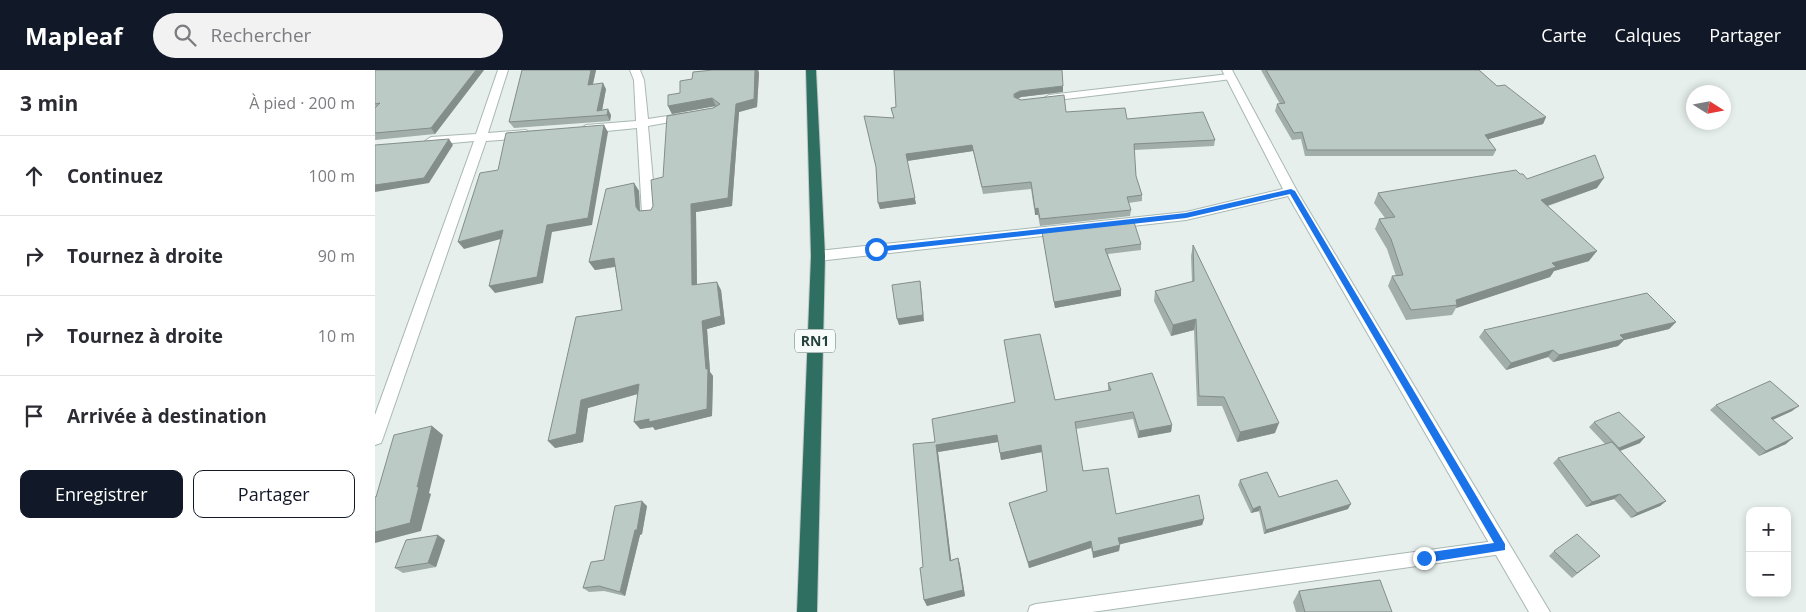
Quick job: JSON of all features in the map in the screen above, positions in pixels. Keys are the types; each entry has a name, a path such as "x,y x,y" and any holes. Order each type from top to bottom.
{"highway":[{"name":"RN1","path":"807,612 818,256 811,70"}],"street":[{"path":"375,438 481,138 503,70"},
{"path":"635,70 639,80 649,214"},
{"path":"1228,73 1291,191 1540,612"},
{"path":"576,130 642,124 698,114"},
{"path":"423,142 538,133"},
{"path":"818,256 1186,216 1291,191"}],"lane":[{"path":"1041,99 1228,73"},
{"path":"1036,612 1502,547"}],"building":[{"path":"375,70 476,70 431,128 375,133 375,108 380,103 375,104"},
{"path":"522,70 591,70 588,85 603,83 597,111 608,109 607,115 509,122"},
{"path":"755,70 754,99 736,104 728,198 691,204 692,285 717,282 721,316 702,321 706,369 708,369 707,409 649,422 649,419 634,422 639,384 581,400 576,434 548,441 576,317 622,310 614,258 589,262 606,189 634,183 636,207 639,211 651,210 653,206 651,180 663,177 667,116 713,108 720,104 712,98 668,106 668,95 680,93 680,81 692,79 693,72"},
{"path":"894,70 1062,70 1063,86 1020,91 1014,94 1014,97 1021,100 1064,95 1066,112 1125,108 1127,119 1203,112 1215,140 1134,144 1136,176 1142,195 1127,197 1131,210 1040,219 1038,208 1035,209 1031,182 982,187 972,145 906,154 915,198 878,203 876,167 864,116 894,118 891,108 896,107"},
{"path":"1266,70 1479,70 1497,86 1505,85 1546,117 1485,135 1496,150 1307,150 1302,132 1294,133 1277,104 1285,103"},
{"path":"604,125 588,218 547,225 537,277 489,286 503,230 458,242 480,173 498,170 506,133"},
{"path":"449,139 424,178 375,185 375,145"},
{"path":"1595,155 1604,178 1541,200 1597,251 1552,263 1556,267 1456,300 1457,305 1411,310 1392,276 1403,275 1391,239 1379,219 1395,217 1378,193 1516,170 1527,179"},
{"path":"1134,222 1141,244 1105,249 1121,290 1054,302 1042,232"},
{"path":"1193,245 1279,423 1240,432 1224,397 1199,396 1196,319 1173,325 1155,291 1194,281"},
{"path":"920,281 923,315 897,319 892,285"},
{"path":"1647,293 1676,322 1620,335 1624,339 1559,355 1553,350 1511,363 1484,330"},
{"path":"1040,334 1055,400 1111,390 1108,383 1152,373 1172,425 1139,431 1133,412 1075,422 1083,471 1108,468 1116,514 1199,495 1204,519 1118,538 1120,545 1093,552 1091,541 1028,562 1009,503 1047,491 1041,445 1000,453 997,435 936,445 950,561 958,558 963,590 924,600 920,568 923,567 913,444 935,442 932,419 1015,402 1004,340"},
{"path":"1770,381 1799,406 1771,418 1793,438 1766,451 1716,405"},
{"path":"1619,412 1645,437 1619,448 1594,422"},
{"path":"432,426 410,523 375,532 375,497 394,435"},
{"path":"1612,442 1666,501 1637,513 1620,494 1592,502 1558,458"},
{"path":"1267,472 1279,497 1337,480 1351,504 1266,530 1260,506 1253,509 1240,480"},
{"path":"642,501 637,530 635,530 620,592 599,586 583,588 591,562 604,560 615,506"},
{"path":"1577,534 1600,556 1577,573 1554,551"},
{"path":"438,535 428,563 395,568 406,540"},
{"path":"1380,580 1392,612 1305,612 1299,591"}],"route":[{"path":"876,249 1186,216 1291,191 1502,547 1424,558"}]}
